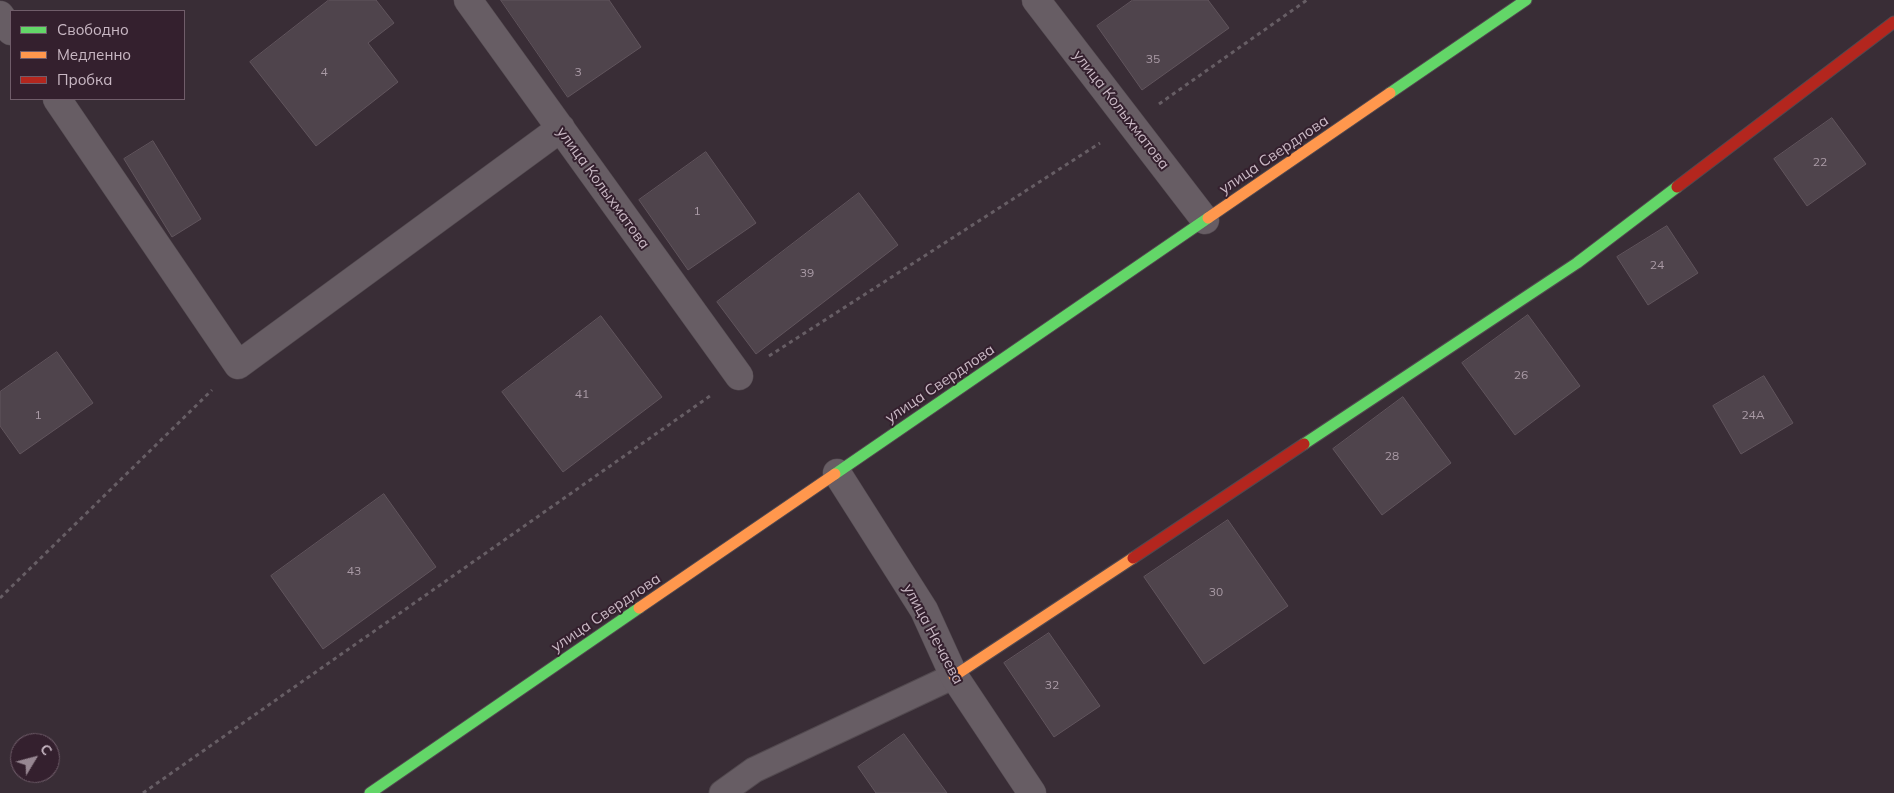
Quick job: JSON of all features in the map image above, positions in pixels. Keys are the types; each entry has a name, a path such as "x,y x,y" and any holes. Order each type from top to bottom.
{"main road":[{"name":"улица Свердлова","path":"370,793 1526,0"},
{"path":"954,676 1577,263 1894,22"}],"street":[{"name":"улица Колыхматова","path":"468,0 739,376"},
{"name":"улица Колыхматова","path":"1036,0 1205,220"},
{"path":"0,14 10,29"},
{"path":"58,100 238,365 560,128"},
{"name":"улица Нечаева","path":"836,473 924,610 954,676 1032,793"}],"lane":[{"path":"722,793 754,770 954,676"}],"path":[{"path":"143,793 739,376 1131,124 1307,0"},
{"path":"0,598 238,365"}],"building":[{"path":"329,0 376,0 394,23 368,43 398,82 316,146 250,62"},
{"path":"501,0 609,0 641,47 568,97"},
{"path":"1133,0 1208,0 1229,28 1142,90 1097,26"},
{"path":"1832,118 1866,164 1807,206 1774,159"},
{"path":"153,141 201,219 172,237 124,159"},
{"path":"706,152 756,223 688,270 639,200"},
{"path":"859,193 898,245 756,354 717,302"},
{"path":"1667,226 1698,273 1648,305 1617,257"},
{"path":"1528,315 1580,386 1515,435 1462,363"},
{"path":"601,316 662,397 563,472 502,392"},
{"path":"57,352 93,403 20,454 0,426 0,392"},
{"path":"1764,376 1793,423 1741,454 1713,406"},
{"path":"1403,397 1451,463 1382,515 1333,449"},
{"path":"384,494 436,567 323,649 271,576"},
{"path":"1228,520 1288,606 1204,664 1144,577"},
{"path":"1049,633 1100,706 1054,737 1004,663"},
{"path":"904,734 947,793 876,793 858,767"}],"traffic: fast":[{"path":"1390,93 1526,0"},
{"path":"1304,444 1577,263 1677,187"},
{"path":"835,474 1208,218"},
{"path":"370,793 639,608"}],"traffic: slow":[{"path":"1208,218 1390,93"},
{"path":"639,608 835,474"},
{"path":"954,676 1133,558"}],"traffic: jam":[{"path":"1677,187 1894,22"},
{"path":"1133,558 1304,444"}]}
